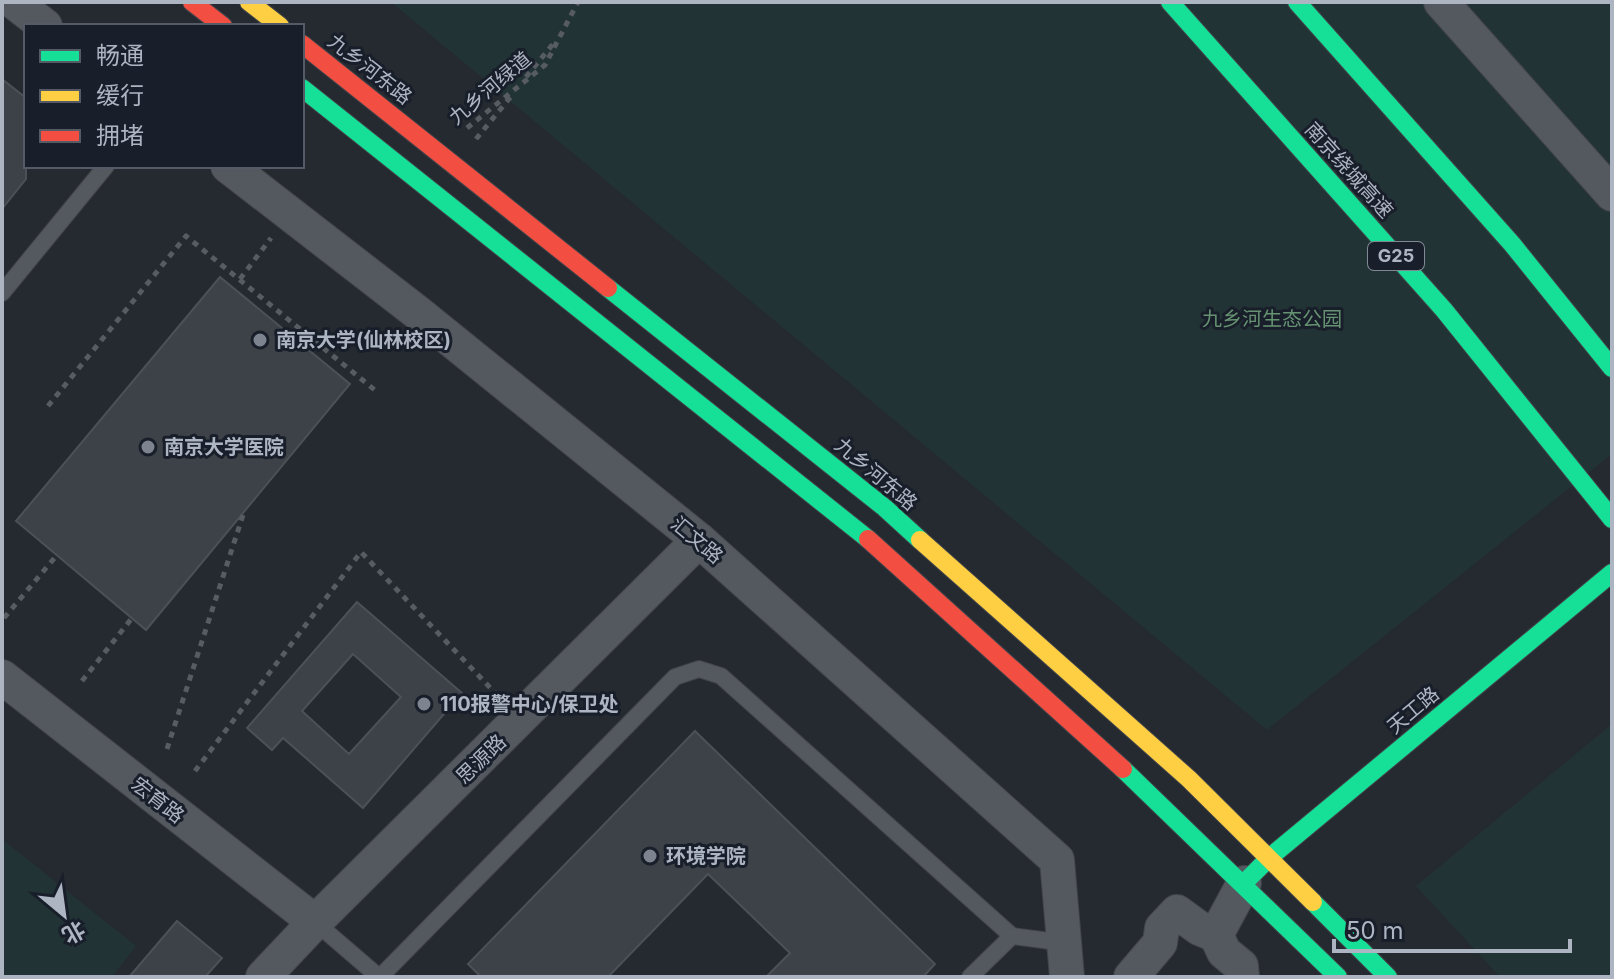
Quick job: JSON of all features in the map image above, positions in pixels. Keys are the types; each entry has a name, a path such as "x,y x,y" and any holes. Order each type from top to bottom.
{"main road":[{"path":"192,2 220,24"},
{"path":"249,2 277,24"},
{"name":"南京绕城高速","path":"1170,2 1444,310 1612,519"},
{"path":"1297,2 1512,244 1612,368"},
{"name":"九乡河东路","path":"304,46 457,164 885,508 1189,779 1388,977"},
{"path":"304,90 864,535 1166,808 1338,977"},
{"name":"天工路","path":"1244,883 1270,857 1612,573"}],"street":[{"path":"14,2 42,24"},
{"path":"1441,2 1612,194"},
{"name":"汇文路","path":"231,168 502,380 699,540 1057,860 1067,977"},
{"name":"思源路","path":"263,977 699,540"},
{"name":"宏育路","path":"2,677 315,922"},
{"path":"1216,935 1244,883"},
{"path":"1132,976 1160,943 1162,928 1177,912 1199,928 1216,935 1224,952 1241,966 1242,977"}],"lane":[{"path":"2,293 104,168"},
{"path":"315,922 380,977 675,677 699,669 721,676 1012,936 1065,943"},
{"path":"970,977 1012,936"}],"path":[{"name":"九乡河绿道","path":"439,151 545,65 578,2"},
{"path":"457,164 565,29 578,2"},
{"path":"240,279 290,213"},
{"path":"48,406 186,236 376,391"},
{"path":"167,749 244,512"},
{"path":"195,771 361,552 520,720"},
{"path":"4,618 57,555"},
{"path":"82,681 132,618"}],"green space":[{"name":"九乡河生态公园","path":"391,2 1612,2 1612,454 1267,730"},
{"path":"1612,724 1612,977 1500,977 1416,886"},
{"path":"2,839 136,946 112,977 2,977"}],"building":[{"path":"2,79 24,96 26,179 2,209"},
{"name":"南京大学医院","path":"220,277 350,384 146,630 16,521"},
{"name":"110报警中心/保卫处","path":"357,602 462,693 363,808 283,738 272,750 247,728","holes":["353,654 401,697 349,754 302,711"]},
{"name":"环境学院","path":"695,731 935,964 923,977 766,977 790,953 708,874 608,977 481,977 468,964"},
{"path":"177,921 222,958 205,977 129,977"}],"traffic: fast":[{"path":"1170,2 1444,310 1612,519"},
{"path":"1297,2 1512,244 1612,368"},
{"path":"304,90 868,539"},
{"path":"608,288 885,508 920,540"},
{"path":"1249,878 1270,857 1612,573"},
{"path":"1123,769 1338,977"},
{"path":"1313,902 1388,977"}],"traffic: slow":[{"path":"249,2 277,24"},
{"path":"920,540 1189,779 1313,902"}],"traffic: jam":[{"path":"192,2 220,24"},
{"path":"304,46 608,288"},
{"path":"868,539 1123,769"}],"place":[{"name":"南京大学(仙林校区)","path":"260,340"},
{"name":"南京大学医院","path":"148,447"},
{"name":"110报警中心/保卫处","path":"424,704"},
{"name":"环境学院","path":"650,856"}]}
